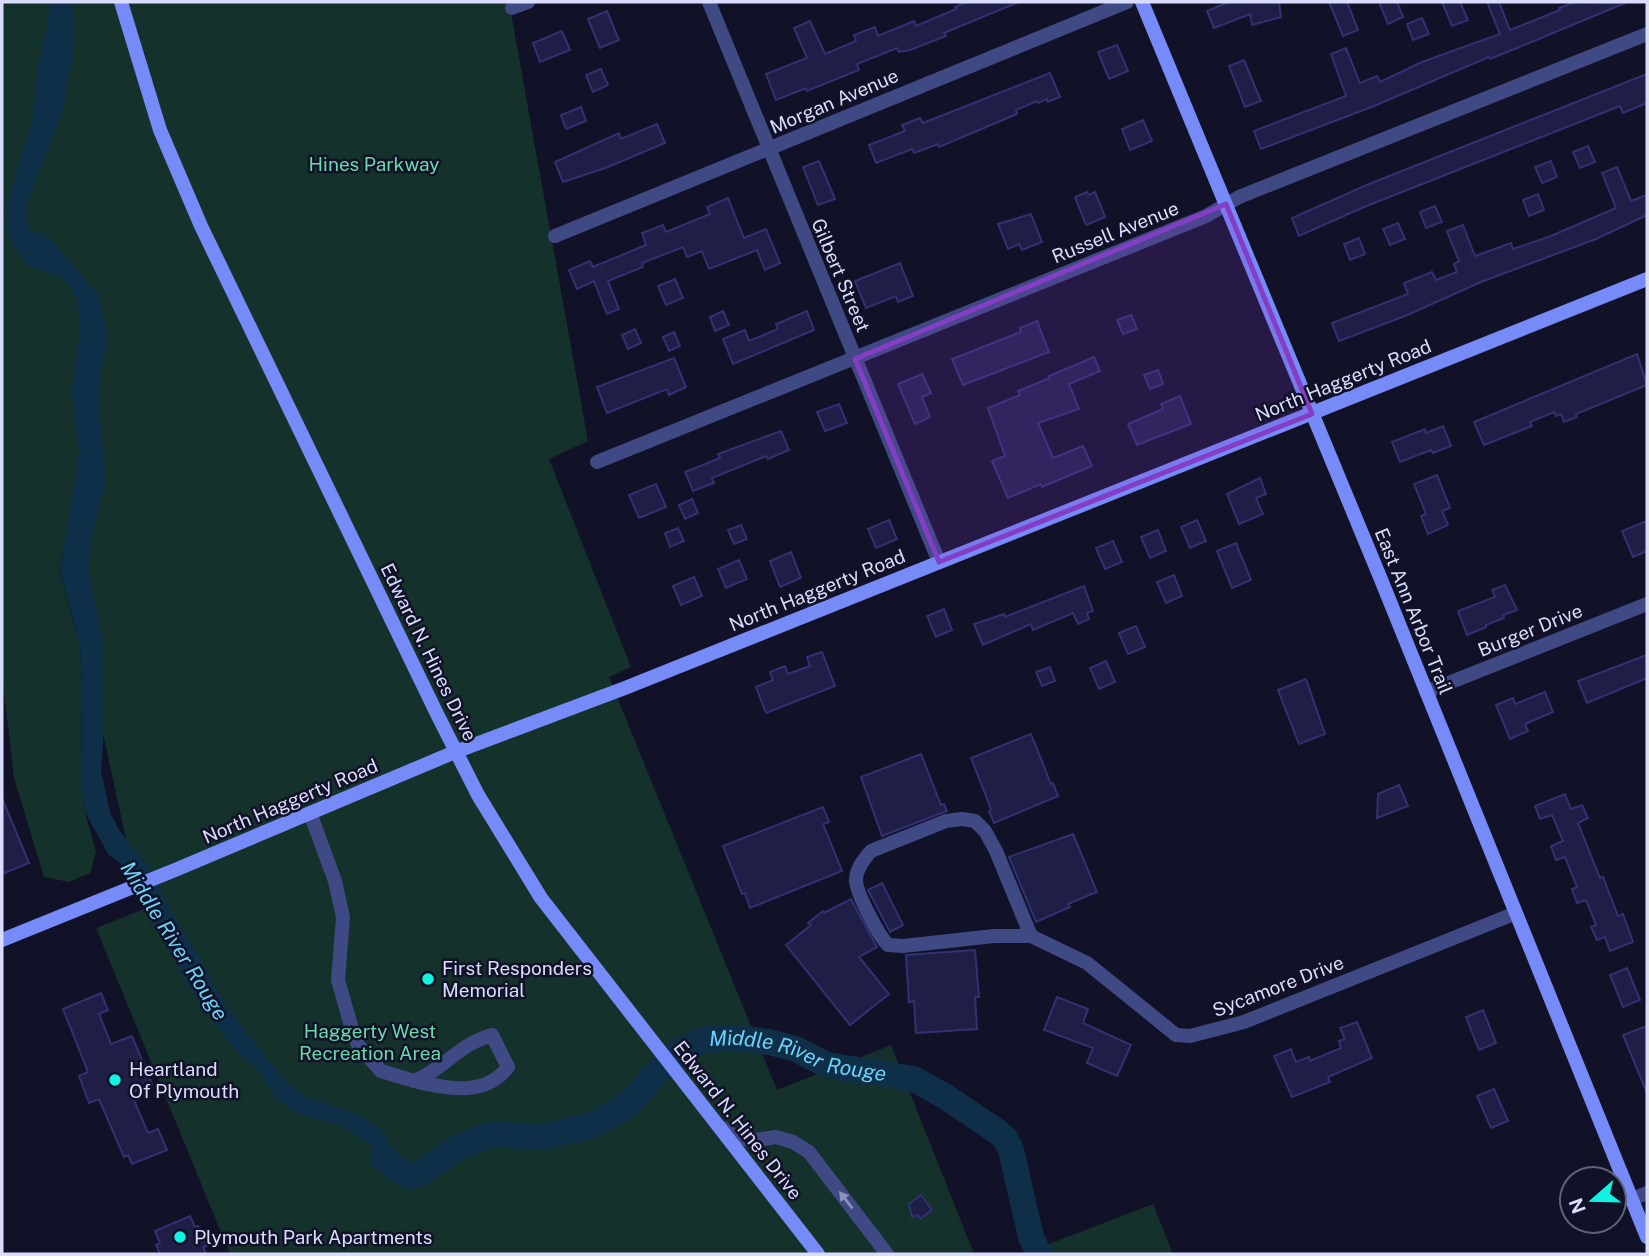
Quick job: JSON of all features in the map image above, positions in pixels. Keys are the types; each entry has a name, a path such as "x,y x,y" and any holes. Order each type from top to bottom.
{"street":[{"name":"Edward N. Hines Drive","path":"121,2 140,70 181,183 455,752 498,831 541,898 818,1254"},
{"path":"512,8 528,2"},
{"name":"Gilbert Street","path":"709,2 939,562"},
{"name":"Morgan Avenue","path":"555,236 1127,2"},
{"name":"East Ann Arbor Trail","path":"1142,2 1647,1237"},
{"name":"Russell Avenue","path":"597,462 1206,216 1258,189 1647,34"},
{"name":"North Haggerty Road","path":"2,940 455,752 625,688 1647,279"},
{"name":"Burger Drive","path":"1426,692 1647,604"},
{"path":"310,813 335,881 343,917 338,980 358,1045 381,1071 414,1081 449,1089 477,1087 501,1077 508,1067 492,1035 466,1044 431,1074 414,1081"},
{"path":"946,821 975,821 985,831 996,851 1031,936 994,936 903,946 888,945 857,888 855,877 871,851 946,821"},
{"name":"Sycamore Drive","path":"1031,936 1087,963 1176,1035 1190,1036 1244,1022 1516,913"},
{"path":"717,1125 738,1139 776,1137 793,1142 809,1152 887,1254"},
{"path":"1632,1199 1647,1193"}],"highlighted area":[{"path":"1226,204 1312,414 939,562 855,359"}],"green space":[{"path":"2,2 509,2 588,441 549,459 631,667 609,677 777,1090 891,1045 974,1254 230,1254 96,928 149,907 131,862 63,550 60,573 80,645 81,779 85,812 96,852 90,873 69,882 44,877 14,778 2,675"},
{"path":"1153,1204 1173,1254 1023,1254"}],"water":[{"path":"49,2 74,2 74,51 62,113 28,201 26,222 32,232 46,234 99,295 106,330 107,343 101,368 100,413 106,482 93,529 88,567 104,658 101,771 110,812 119,830 150,868 172,913 226,1006 284,1079 308,1099 335,1106 363,1118 387,1136 386,1152 396,1161 405,1162 411,1176 400,1181 385,1172 372,1148 362,1139 338,1124 297,1114 274,1096 259,1071 241,1056 224,1036 184,979 130,876 121,864 108,854 85,812 81,779 80,645 60,572 79,451 71,390 79,342 78,303 62,277 28,266 9,238 6,226 9,196 32,120"}],"building":[{"path":"967,2 1019,2 944,33 946,36 910,50 899,52 897,48 857,64 859,70 776,100 766,74 807,58 794,28 810,21 825,54 856,41 854,35 875,27 878,36 914,21 916,26"},
{"path":"1229,2 1279,2 1281,17 1252,25 1250,14 1214,28 1207,11"},
{"path":"1329,2 1347,2 1358,30 1343,36"},
{"path":"1379,2 1397,2 1403,17 1388,24"},
{"path":"1442,2 1460,2 1468,20 1452,26"},
{"path":"1487,2 1499,2 1510,30 1575,2 1625,3 1374,106 1261,149 1254,131 1346,96 1331,54 1346,48 1360,83 1377,76 1380,82 1422,62 1500,34"},
{"path":"607,11 619,40 600,48 588,19"},
{"path":"1422,18 1429,34 1413,40 1407,24"},
{"path":"562,31 570,50 540,62 533,43"},
{"path":"1117,45 1128,71 1109,79 1098,52"},
{"path":"1244,60 1261,101 1245,107 1229,66"},
{"path":"601,69 608,85 593,92 586,75"},
{"path":"1050,73 1060,97 1048,102 1047,99 1038,103 1037,101 1016,110 1017,114 939,147 938,144 914,153 912,149 876,163 869,145 905,131 902,125 920,118 923,123"},
{"path":"1647,74 1647,103 1623,113 1620,106 1364,207 1299,236 1292,218 1369,184"},
{"path":"581,107 586,121 566,129 561,115"},
{"path":"1143,120 1152,141 1130,150 1122,129"},
{"path":"657,124 665,143 563,182 555,162 619,133 621,139"},
{"path":"1588,146 1595,162 1580,168 1573,152"},
{"path":"819,161 835,199 818,205 803,167"},
{"path":"1551,161 1557,177 1542,183 1535,167"},
{"path":"1617,167 1631,201 1647,195 1647,215 1596,239 1481,282 1405,316 1339,341 1332,323 1408,294 1404,283 1432,272 1436,280 1457,272 1454,264 1459,261 1447,231 1463,225 1475,256 1511,243 1513,249 1551,236 1616,208 1602,173"},
{"path":"1087,192 1089,195 1095,192 1105,217 1086,225 1075,197"},
{"path":"1538,194 1544,210 1529,216 1523,200"},
{"path":"728,198 744,238 766,229 780,263 765,270 757,250 709,269 702,251 687,257 683,247 642,263 643,267 608,281 619,309 607,314 594,281 577,289 569,270 590,261 593,267 646,245 642,233 663,225 666,232 710,214 707,207"},
{"path":"1435,206 1442,222 1426,228 1420,212"},
{"path":"1031,214 1042,242 1022,250 1019,244 1008,249 998,224"},
{"path":"1398,223 1405,239 1390,245 1383,229"},
{"path":"1359,238 1365,254 1350,260 1344,244"},
{"path":"900,263 913,296 898,302 896,296 866,308 855,281"},
{"path":"675,279 683,298 666,305 658,286"},
{"path":"723,311 729,325 715,331 710,317"},
{"path":"807,311 814,330 733,364 723,339 745,330 749,341 778,329 776,324"},
{"path":"1131,315 1137,329 1123,334 1117,320"},
{"path":"1037,321 1049,352 963,385 952,359 1021,332 1020,328"},
{"path":"635,329 641,343 628,349 622,335"},
{"path":"674,332 680,346 669,351 663,337"},
{"path":"1637,354 1647,385 1576,414 1577,417 1564,422 1561,414 1556,416 1554,412 1530,422 1532,426 1484,445 1474,422"},
{"path":"1094,357 1100,371 1069,384 1079,409 1038,423 1053,458 1083,446 1092,466 1008,498 992,461 1005,456 988,408 1020,395 1018,391 1050,378 1049,376"},
{"path":"674,358 686,387 669,395 667,389 607,413 597,387"},
{"path":"1158,370 1163,384 1150,389 1144,375"},
{"path":"922,374 931,393 922,397 930,417 915,424 898,384"},
{"path":"1180,396 1191,424 1137,445 1128,424 1163,409 1161,404"},
{"path":"839,404 847,423 825,431 817,412"},
{"path":"1443,426 1451,446 1433,453 1431,450 1400,462 1392,442 1425,429 1426,433"},
{"path":"781,431 789,450 768,459 766,456 712,478 714,483 693,491 685,472 720,458 718,454"},
{"path":"1437,475 1450,508 1442,511 1448,525 1428,534 1421,516 1426,514 1414,484"},
{"path":"1260,478 1266,494 1256,498 1263,514 1239,524 1227,494"},
{"path":"656,484 666,507 639,518 629,495"},
{"path":"692,499 698,513 685,519 679,505"},
{"path":"889,520 897,539 876,548 868,529"},
{"path":"1197,520 1206,541 1190,548 1181,527"},
{"path":"1647,523 1647,551 1633,557 1622,531"},
{"path":"741,525 747,539 734,544 728,530"},
{"path":"678,528 684,541 670,547 665,533"},
{"path":"1158,530 1166,551 1150,558 1141,537"},
{"path":"1113,541 1122,562 1105,569 1096,548"},
{"path":"1236,543 1251,580 1232,588 1217,551"},
{"path":"791,552 801,578 780,587 770,561"},
{"path":"739,560 747,579 726,588 718,569"},
{"path":"1174,575 1182,596 1166,603 1157,582"},
{"path":"694,577 702,596 681,605 673,586"},
{"path":"1505,585 1517,610 1467,635 1458,611 1495,597 1492,590"},
{"path":"1084,586 1093,611 1087,613 1089,619 1078,624 1073,613 1033,630 1031,624 983,645 974,624 1004,614 1005,617"},
{"path":"944,609 952,630 936,637 927,616"},
{"path":"1136,626 1145,647 1128,654 1119,633"},
{"path":"822,652 835,686 766,713 756,687 773,680 770,672 785,666 788,674 810,666 807,657"},
{"path":"1647,655 1647,678 1587,703 1578,681"},
{"path":"1106,661 1115,682 1099,689 1090,668"},
{"path":"1050,667 1055,681 1042,686 1036,672"},
{"path":"1306,679 1325,734 1299,744 1278,690"},
{"path":"1545,692 1553,712 1525,724 1528,731 1510,739 1496,705 1513,698 1515,704"},
{"path":"1031,734 1058,796 994,823 971,758"},
{"path":"921,754 941,805 944,804 947,811 882,836 861,777"},
{"path":"1399,785 1408,806 1377,818 1378,794"},
{"path":"1565,794 1571,809 1582,805 1588,818 1578,823 1600,878 1603,877 1618,916 1623,914 1633,942 1610,951 1605,937 1597,940 1591,927 1596,925 1586,900 1577,903 1572,889 1577,887 1565,857 1556,860 1551,846 1563,841 1552,815 1540,819 1535,806"},
{"path":"2,798 29,863 2,874"},
{"path":"823,807 829,822 823,824 842,871 750,908 723,846"},
{"path":"1073,834 1097,892 1036,922 1009,857"},
{"path":"882,883 903,925 890,932 868,890"},
{"path":"851,899 877,947 859,957 889,994 850,1025 786,945 811,925 808,923 823,911 824,913"},
{"path":"975,950 979,997 975,997 977,1029 916,1033 914,1001 909,1002 906,955"},
{"path":"1627,968 1640,1000 1623,1007 1610,975"},
{"name":"Heartland Of Plymouth","path":"101,993 108,1010 99,1014 111,1044 132,1036 152,1084 131,1093 148,1133 158,1129 167,1150 132,1164 128,1155 124,1157 99,1099 89,1103 79,1076 88,1072 63,1009"},
{"path":"1057,997 1088,1009 1083,1023 1131,1045 1117,1076 1087,1063 1093,1048 1044,1030"},
{"path":"1483,1010 1496,1043 1479,1050 1466,1017"},
{"path":"1357,1022 1372,1058 1328,1077 1330,1082 1292,1097 1274,1056 1291,1049 1296,1062 1309,1057 1310,1061 1341,1048 1339,1041 1345,1039 1340,1028"},
{"path":"1647,1026 1647,1093 1623,1035"},
{"path":"1494,1089 1508,1121 1491,1128 1477,1096"},
{"path":"921,1195 932,1210 920,1219 918,1215 912,1217 909,1204"},
{"name":"Plymouth Park Apartments","path":"190,1216 207,1246 203,1247 206,1254 160,1254 156,1245 160,1243 155,1231"}],"waterway":[{"name":"Middle River Rouge","path":"383,1157 395,1168 411,1176 421,1173 457,1148 492,1134 544,1137 593,1125 627,1105 668,1061 682,1050 706,1039 738,1038 769,1042 796,1049 827,1065 914,1079 998,1132 1005,1138 1011,1150 1031,1237 1039,1254"}],"place":[{"name":"First Responders Memorial","path":"428,979"},
{"name":"Heartland Of Plymouth","path":"115,1080"},
{"name":"Plymouth Park Apartments","path":"180,1237"}],"park label":[{"name":"Hines Parkway","path":"374,164"},
{"name":"Haggerty West Recreation Area","path":"370,1042"}]}
